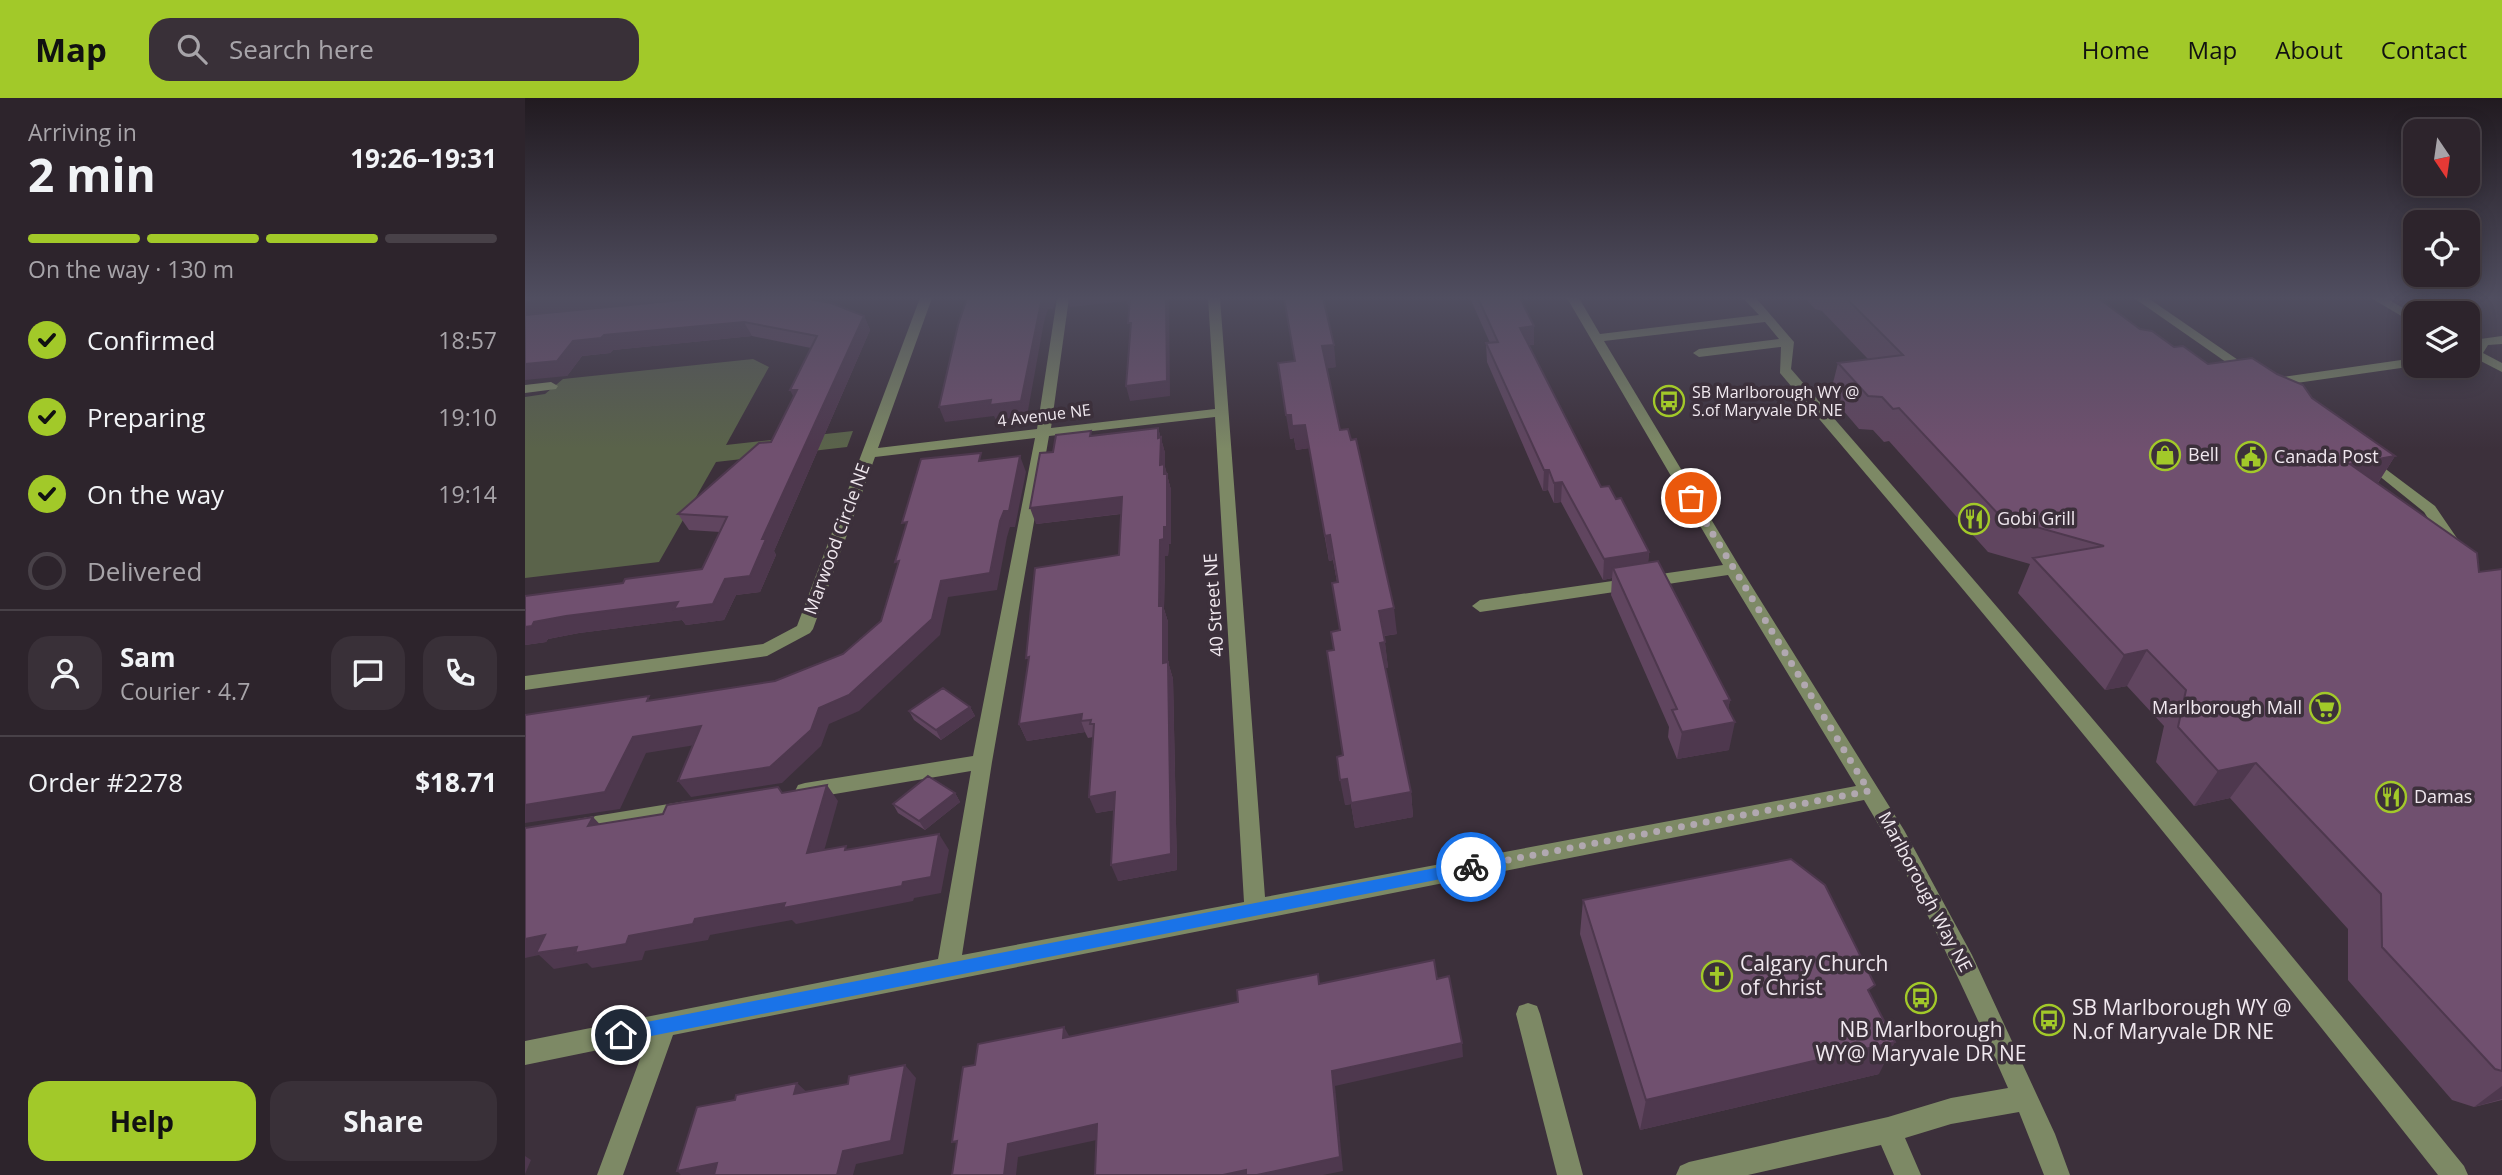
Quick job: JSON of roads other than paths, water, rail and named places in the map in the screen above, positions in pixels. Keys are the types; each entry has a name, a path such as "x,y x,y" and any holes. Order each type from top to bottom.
{"street":[{"name":"Marwood Circle NE","path":"525,682 767,650 804,629 908,348"},
{"path":"949,968 982,762 1043,433 1056,348"},
{"name":"40 Street NE","path":"1217,348 1255,908"},
{"name":"Marlborough Way NE","path":"1603,348 1897,835 1964,962 2026,1098 2057,1175"},
{"path":"1699,353 1737,348"},
{"path":"1787,348 1784,370 1924,531 2334,1024 2449,1174"},
{"path":"2213,348 2271,388 2403,364"},
{"path":"2480,354 2502,357"},
{"path":"2480,357 2502,368"},
{"path":"525,389 551,386"},
{"name":"4 Avenue NE","path":"870,453 1221,412"},
{"path":"2357,452 2430,509 2463,560"},
{"path":"1480,606 1734,569"},
{"path":"781,794 982,762"},
{"path":"525,1053 1255,908 1869,791"},
{"path":"565,829 700,807"},
{"path":"1528,1013 1570,1175"},
{"path":"610,1175 664,1027"},
{"path":"1689,1175 1888,1130 1951,1111 2026,1098"},
{"path":"1888,1130 1908,1175"}],"place":[{"name":"SB Marlborough WY @ S.of Maryvale DR NE","path":"1669,401"},
{"name":"Bell","path":"2165,455"},
{"name":"Canada Post","path":"2251,457"},
{"name":"Gobi Grill","path":"1974,519"},
{"name":"Marlborough Mall","path":"2325,708"},
{"name":"Damas","path":"2391,797"},
{"name":"Calgary Church of Christ","path":"1717,976"},
{"name":"NB Marlborough WY@ Maryvale DR NE","path":"1921,998"},
{"name":"SB Marlborough WY @ N.of Maryvale DR NE","path":"2049,1020"}]}
